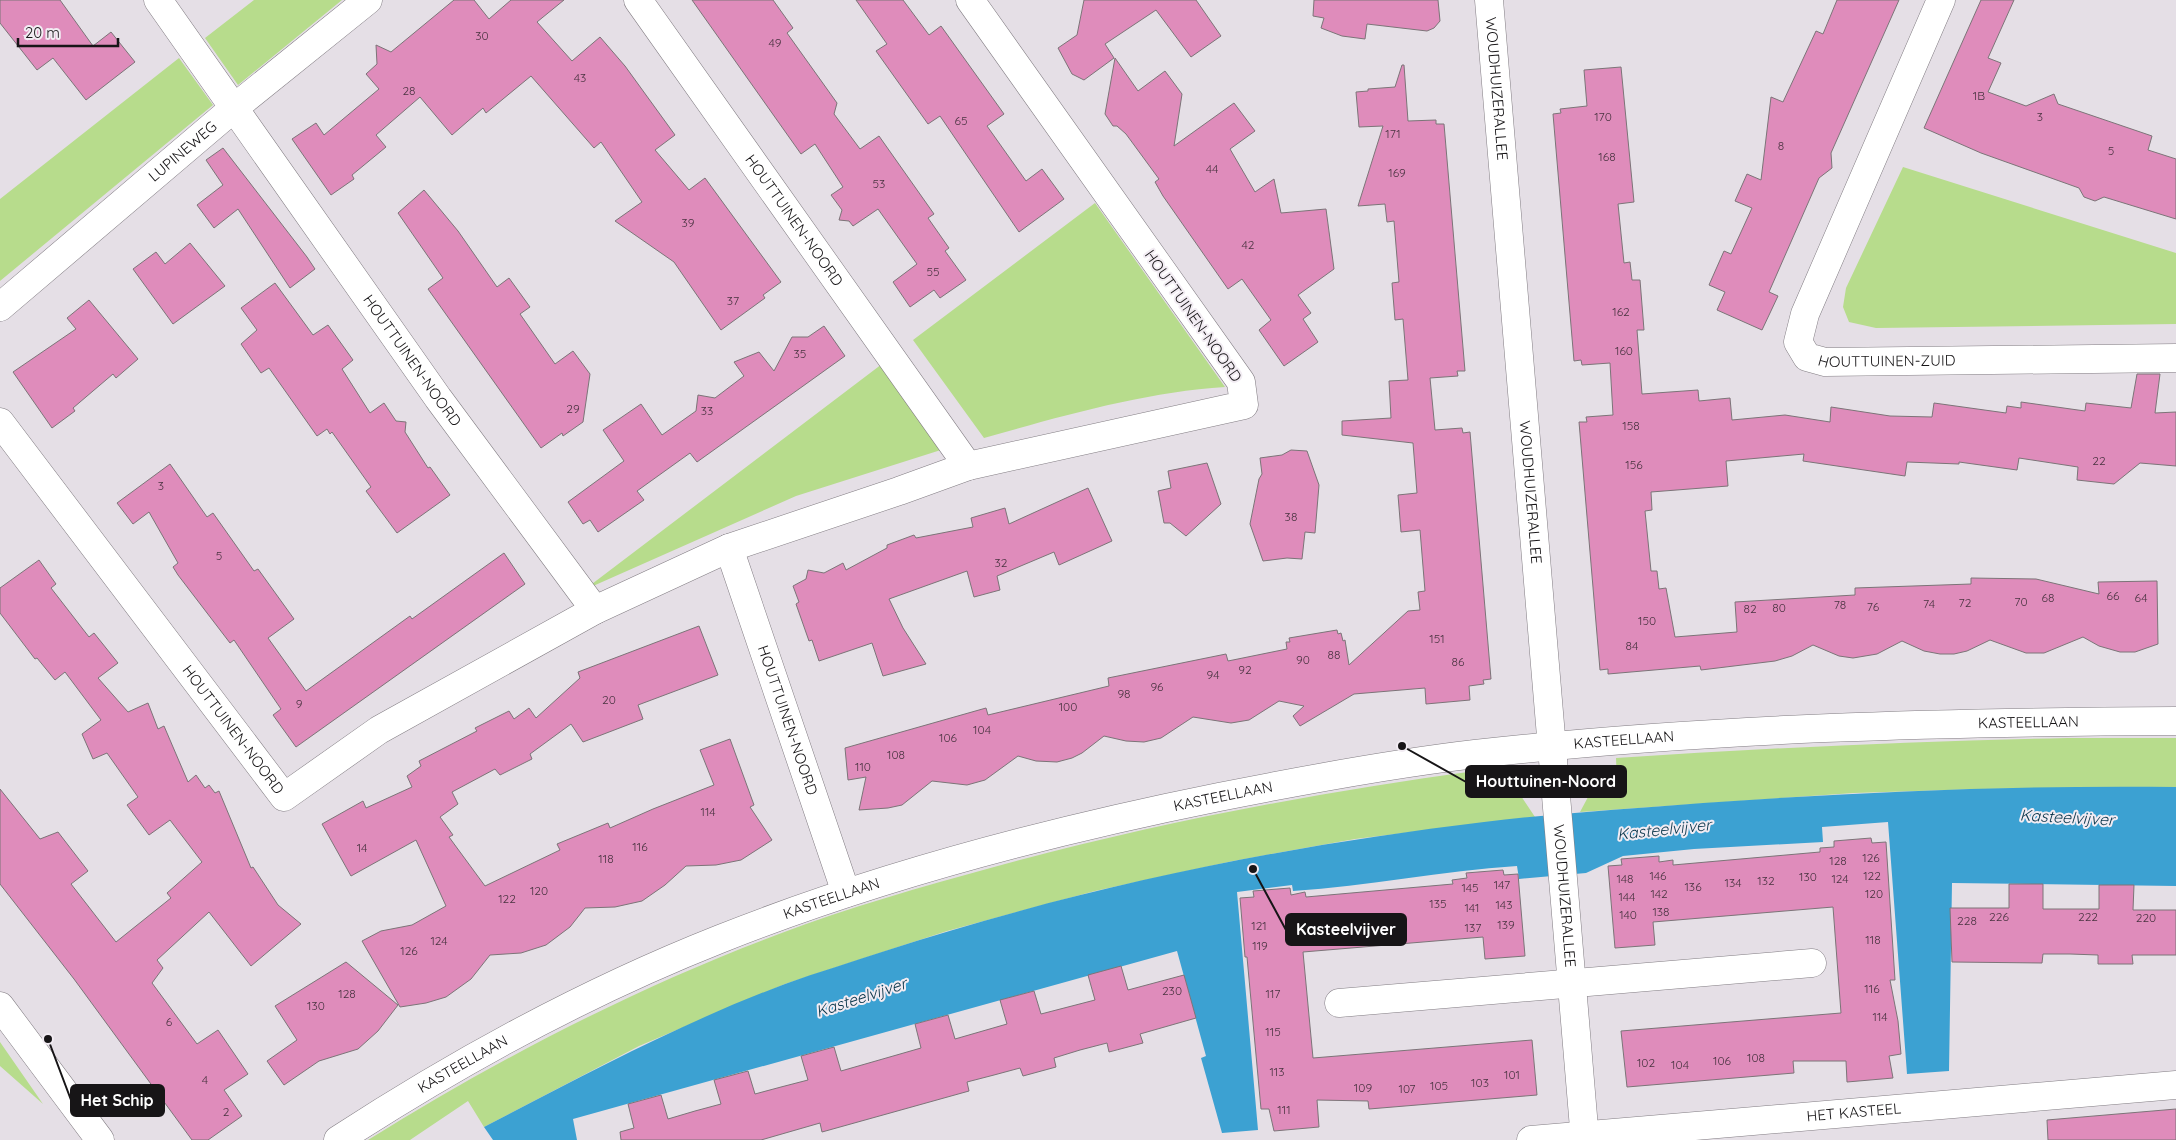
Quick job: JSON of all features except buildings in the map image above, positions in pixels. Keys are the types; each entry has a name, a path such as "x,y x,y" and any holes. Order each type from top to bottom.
{"street":[{"name":"HOUTTUINEN-NOORD","path":"158,0 438,398 595,610"},
{"name":"LUPINEWEG","path":"0,307 234,108 368,0"},
{"name":"HOUTTUINEN-NOORD","path":"638,0 968,466"},
{"name":"HOUTTUINEN-NOORD","path":"0,422 284,797 379,730 595,610 729,548 968,466 1244,404 1241,382 970,0"},
{"name":"WOUDHUIZERALLEE","path":"1489,0 1585,1138"},
{"name":"HOUTTUINEN-ZUID","path":"1941,0 1805,314 1798,342 1807,357 1826,362 2176,358"},
{"name":"HOUTTUINEN-NOORD","path":"729,548 846,893"},
{"name":"KASTEELLAAN","path":"338,1140 399,1100 474,1058 580,1002 716,940 846,893 943,864 1035,839 1188,803 1396,765 1475,754 1551,747 1708,734 1962,723 2176,721"},
{"name":"WOUDHUIZERALLEE","path":"1339,1003 1812,962"},
{"path":"0,1006 100,1140"},
{"name":"HET KASTEEL","path":"1531,1140 1585,1138 2176,1085"}],"green space":[{"path":"254,0 342,0 238,85 205,38"},
{"path":"179,58 213,105 0,281 0,199"},
{"path":"1903,167 2176,253 2176,324 1876,328 1849,322 1843,307 1846,288"},
{"path":"1095,203 1225,387 1165,394 1104,406 984,438 913,340"},
{"path":"882,364 944,449 796,496 584,590"},
{"path":"2068,738 2176,738 2176,787 1979,789 1854,793 1580,812 1595,784 1617,782 1616,758 1842,745"},
{"path":"1475,771 1476,776 1491,775 1493,793 1517,790 1535,817 1355,839 1233,861 1095,891 947,931 785,984 639,1046 484,1127 468,1101 410,1140 368,1140 517,1053 620,1002 725,955 859,906 994,867 1113,837 1293,800"},
{"path":"0,1042 43,1104 0,1066"}],"water":[{"path":"2176,787 2176,886 1952,883 1949,1071 1907,1074 1888,822 1822,827 1823,842 1694,849 1623,856 1586,873 1519,879 1517,866 1461,871 1321,889 1293,891 1292,885 1237,892 1258,1130 1222,1133 1201,1058 1206,1056 1177,951 573,1119 577,1140 493,1140 484,1127 670,1033 785,984 958,928 1106,889 1181,872 1332,843 1484,822 1566,814 1703,803 1880,793 1998,788"}],"place":[{"name":"Houttuinen-Noord","path":"1402,746"},
{"name":"Kasteelvijver","path":"1253,869"},
{"name":"Het Schip","path":"48,1039"}]}
